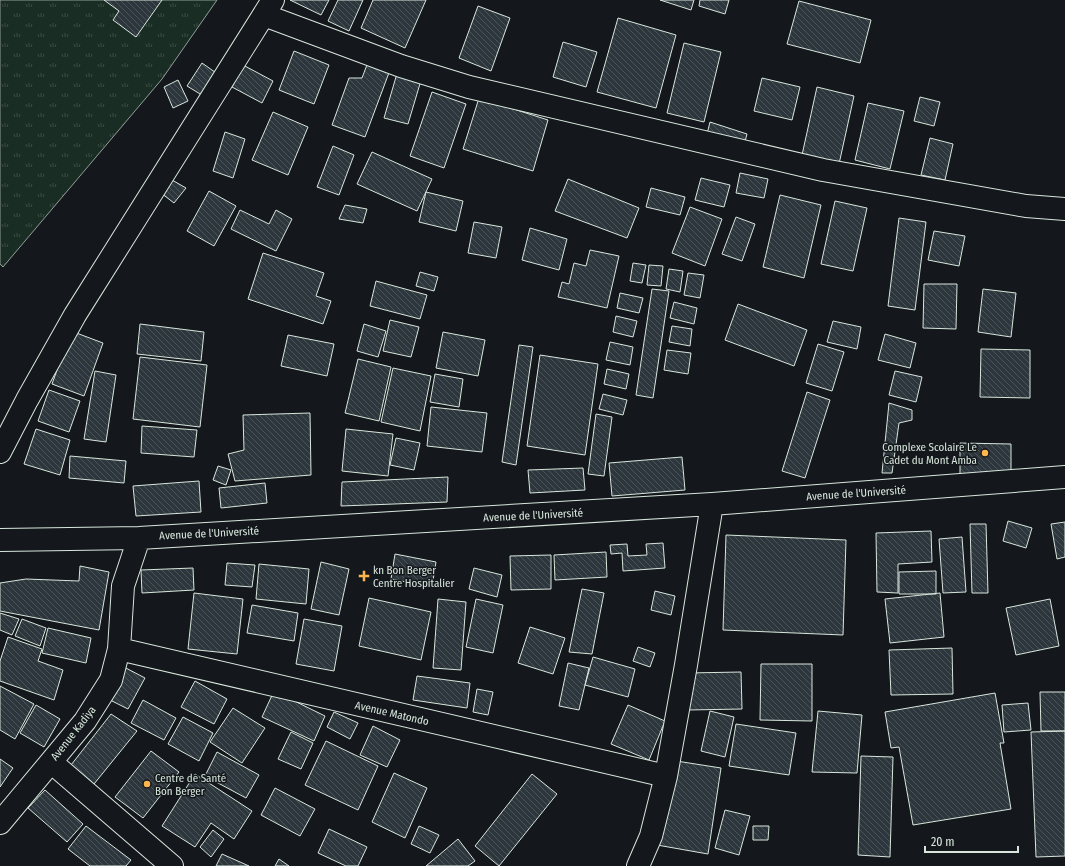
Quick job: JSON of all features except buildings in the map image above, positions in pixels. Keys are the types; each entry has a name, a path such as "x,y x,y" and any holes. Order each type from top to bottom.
{"street":[{"path":"0,452 75,314 269,7 401,66 477,88 823,170 1026,206 1065,209"},
{"name":"Avenue de l'Université","path":"0,540 139,538 712,504 1065,478"},
{"path":"638,866 651,836 666,776 686,665 712,504"},
{"name":"Avenue Kadiya","path":"0,823 85,721 111,680 119,649 122,586 139,538"},
{"name":"Avenue Matondo","path":"119,649 666,776"},
{"path":"51,762 172,866"}],"green space":[{"path":"0,0 217,0 162,79 3,267 0,264"}],"place":[{"name":"Complexe Scolaire Le Cadet du Mont Amba","path":"985,453"},
{"name":"kn Bon Berger Centre Hospitalier","path":"364,576"},
{"name":"Centre de Santé Bon Berger","path":"147,784"}]}
